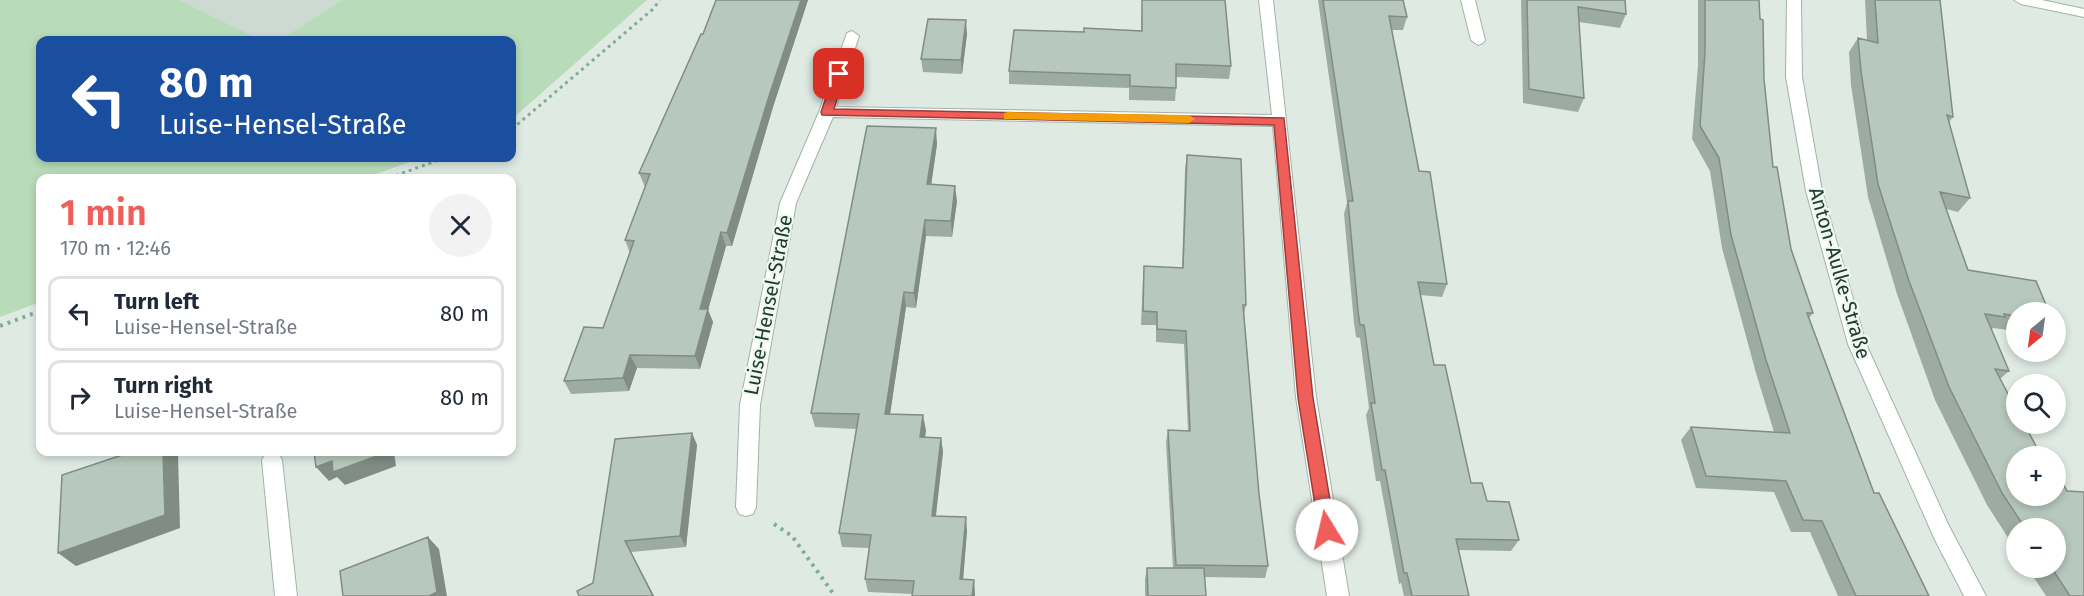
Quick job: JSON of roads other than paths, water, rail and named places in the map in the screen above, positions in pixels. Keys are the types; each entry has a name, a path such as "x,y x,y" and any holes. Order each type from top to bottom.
{"street":[{"path":"1266,0 1280,121 1306,398 1338,596"},
{"path":"1468,0 1478,40"},
{"name":"Anton-Aulke-Straße","path":"1794,0 1794,77 1812,180 1857,344 1942,532 1975,596"},
{"path":"2021,0 2084,13"},
{"name":"Luise-Hensel-Straße","path":"746,507 750,405 788,203 827,112 852,36"},
{"path":"827,112 1280,121"},
{"path":"272,460 286,596"}]}
